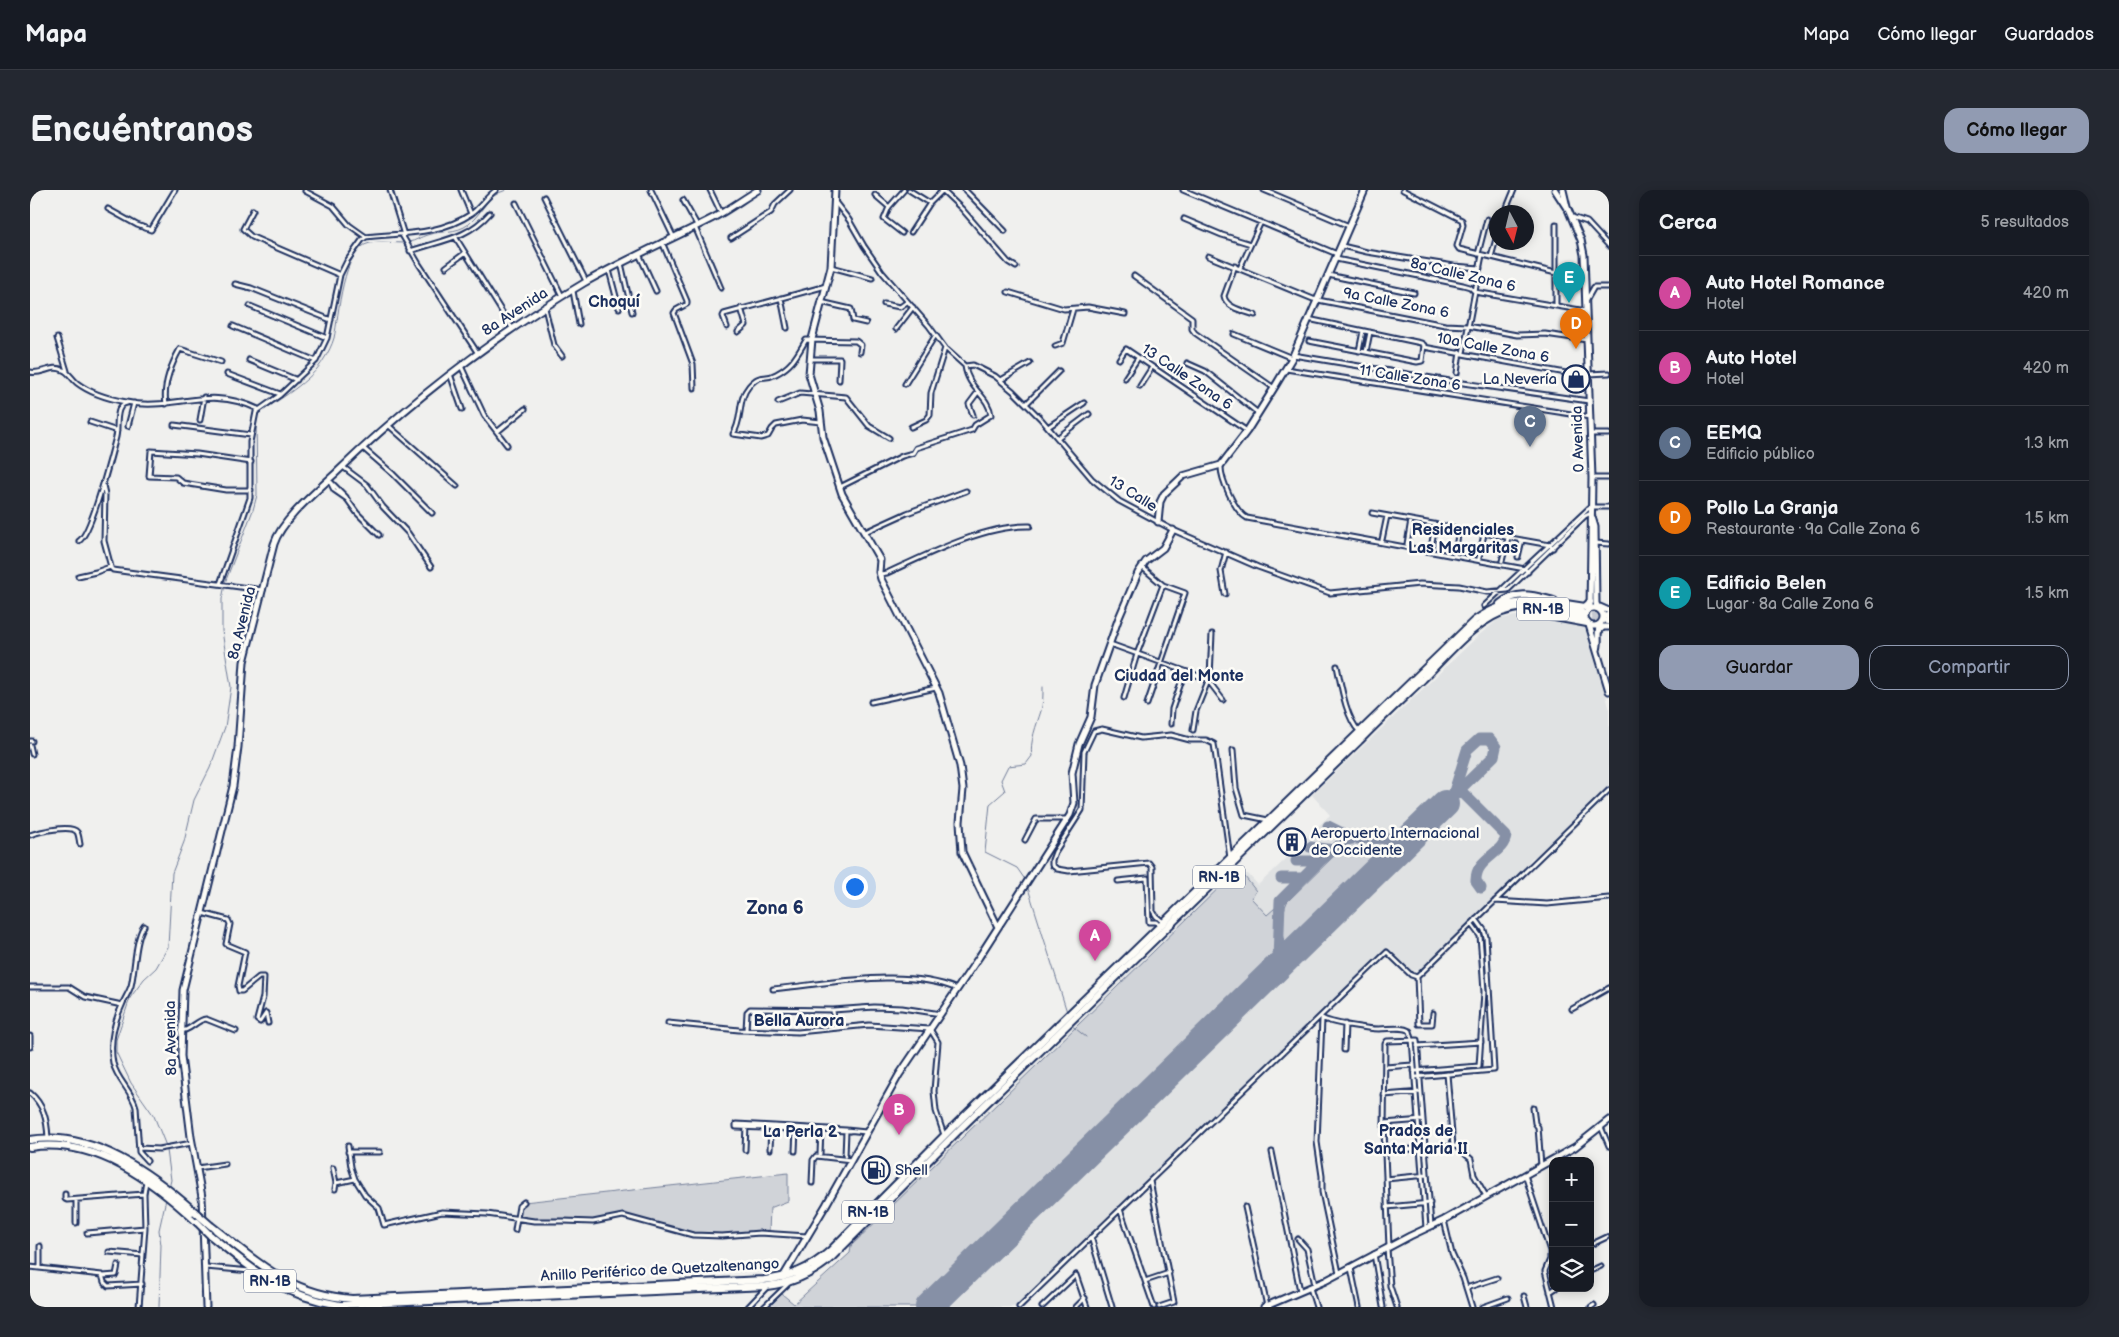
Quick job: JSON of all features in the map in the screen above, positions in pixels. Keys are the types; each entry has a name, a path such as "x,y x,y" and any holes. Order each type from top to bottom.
{"highway":[{"path":"1495,608 1509,597 1515,595 1532,596 1585,607 1592,605"},
{"name":"Anillo Periférico de Quetzaltenango","path":"30,1140 48,1138 87,1144 112,1154 196,1212 276,1276 296,1287 330,1297 388,1300 483,1298 767,1286 791,1282 808,1275 825,1263 1162,924 1456,637 1482,615 1495,608 1516,602 1534,602 1585,620"},
{"name":"Anillo Periférico de Quetzaltenango","path":"173,1196 210,1235 265,1278 296,1294 339,1306 388,1300 536,1290 783,1277 801,1271 824,1256 944,1135 1069,1019 1477,626 1492,617 1512,609 1540,609 1585,620"},
{"path":"1359,741 1360,731"},
{"path":"1332,767 1360,731"},
{"path":"918,1170 920,1163 944,1140 944,1135"},
{"name":"Anillo Periférico de Quetzaltenango","path":"30,1147 47,1145 84,1150 111,1159 146,1181 158,1185"},
{"path":"711,1288 778,1282 783,1277"},
{"path":"571,1294 578,1290 681,1283"},
{"path":"483,1298 488,1295 530,1293 536,1290"}],"street":[{"path":"108,209 151,230 175,190"},
{"path":"390,190 403,235 410,250 478,352"},
{"path":"461,190 471,214"},
{"path":"221,584 249,504 251,435 258,409 280,395 316,361 327,338 340,276 347,261 366,237 403,235 458,222 471,214 496,190"},
{"path":"651,190 673,236"},
{"path":"710,190 721,213"},
{"name":"8a Avenida","path":"206,1307 202,1197 192,1142 181,1056 180,1031 183,990 235,772 242,676 274,544 279,531 343,466 388,425 478,352 572,290 662,241 721,213 758,190"},
{"path":"731,238 771,212 775,204 790,190"},
{"path":"836,190 831,266 812,339 809,374 824,437 845,500 880,560 880,574 936,688 960,766 963,789 960,822 962,852 998,927"},
{"path":"902,233 884,220 890,207 904,190"},
{"path":"909,190 930,203"},
{"path":"911,232 930,203 942,190 962,209 1008,262 1016,267"},
{"path":"965,190 1005,231"},
{"name":"8a Calle Zona 6","path":"1183,190 1261,222 1337,257 1463,285 1470,287 1475,292 1586,311"},
{"path":"1264,190 1349,226"},
{"path":"1403,190 1463,222 1457,248 1556,272"},
{"path":"1508,205 1514,190"},
{"name":"0 Avenida","path":"1555,190 1571,216"},
{"name":"0 Avenida","path":"1563,190 1582,246 1586,301 1592,515"},
{"path":"305,191 333,206 349,225 366,237"},
{"path":"1158,522 1161,500 1176,482 1186,475 1221,465 1247,431 1286,369 1342,246 1363,191"},
{"path":"875,195 890,207"},
{"path":"544,197 586,282"},
{"path":"683,200 696,226 721,288"},
{"name":"13 Calle","path":"834,202 850,220 864,246 882,272 929,326 934,336 945,348 965,366 973,365 1001,380 1048,427 1079,466 1109,495 1173,530 1283,577 1330,593 1420,584 1459,586 1487,592 1505,589"},
{"path":"516,204 563,296"},
{"path":"253,210 243,229 252,237 340,276"},
{"path":"410,250 442,240 456,238 481,223 490,213"},
{"path":"1571,216 1587,222 1609,246"},
{"path":"1184,218 1222,235 1251,244"},
{"path":"1478,254 1487,219"},
{"path":"1240,268 1261,222"},
{"path":"1556,224 1556,306"},
{"path":"456,238 512,328"},
{"path":"662,241 687,301 687,304 674,314 693,364 694,388"},
{"path":"1342,246 1390,256 1480,268"},
{"path":"1492,257 1494,250"},
{"path":"446,267 464,253"},
{"path":"639,254 656,291"},
{"path":"1457,373 1482,255"},
{"name":"9a Calle Zona 6","path":"1208,256 1312,298 1439,324 1468,326 1516,335 1545,334 1587,340"},
{"path":"621,263 632,312"},
{"path":"831,266 872,278"},
{"path":"1235,266 1224,296 1225,299 1230,305 1255,315"},
{"path":"609,270 619,308"},
{"path":"1328,274 1414,293"},
{"path":"1134,276 1192,318 1194,333 1274,388"},
{"path":"235,284 251,288 331,320"},
{"path":"727,327 723,314 826,286"},
{"path":"1586,301 1594,286 1609,287"},
{"path":"572,290 579,324"},
{"path":"1008,292 1064,309 1088,307 1125,314"},
{"path":"781,298 788,328"},
{"path":"821,302 850,309 852,320 866,323"},
{"path":"884,304 900,307 907,302"},
{"path":"250,306 327,338"},
{"path":"545,307 554,344 562,356"},
{"path":"896,329 913,307"},
{"path":"738,332 746,325 741,308"},
{"path":"1055,346 1063,343 1074,309"},
{"name":"10a Calle Zona 6","path":"1308,319 1424,345 1588,375 1609,373"},
{"path":"233,326 316,361"},
{"path":"1359,351 1363,331"},
{"path":"1366,352 1370,332"},
{"path":"1234,334 1292,356 1589,400"},
{"path":"906,384 934,336"},
{"path":"57,338 68,374"},
{"path":"821,422 802,420 776,425 768,436 763,438 733,434 738,425 742,397 747,389 756,379 776,374 796,359 806,340 856,341 861,345 860,352"},
{"path":"1309,340 1420,362 1424,345"},
{"path":"911,427 926,420 930,415 931,392 945,348"},
{"name":"13 Calle Zona 6","path":"1119,360 1126,349 1247,431"},
{"path":"166,404 168,380 180,350 221,362"},
{"path":"1126,378 1138,358"},
{"path":"810,359 840,359 839,380"},
{"path":"250,360 297,380"},
{"path":"1001,380 1030,363"},
{"path":"1187,363 1205,371 1258,413"},
{"path":"461,365 484,415 507,445"},
{"path":"840,487 902,456 913,453 916,448 973,429 975,425 992,413 968,380 965,366"},
{"path":"1140,386 1152,367"},
{"path":"30,372 38,373 57,368 64,370 76,382 89,390 128,403"},
{"name":"11 Calle Zona 6","path":"1286,369 1590,417"},
{"path":"1026,404 1059,371"},
{"path":"227,374 280,395"},
{"path":"450,374 462,409"},
{"path":"973,415 969,404 978,392"},
{"path":"778,402 797,394 846,397 869,426 889,438"},
{"path":"200,420 204,397"},
{"path":"79,541 85,533 102,484 117,430 120,409 123,404 166,404 204,397 233,400 258,409"},
{"path":"128,426 134,403"},
{"path":"1048,427 1084,403"},
{"path":"497,432 525,410"},
{"path":"1057,438 1089,414"},
{"path":"90,422 117,430"},
{"path":"174,425 251,435"},
{"path":"388,425 456,486"},
{"path":"1590,434 1609,434"},
{"path":"363,448 393,474 432,513"},
{"path":"250,490 226,490 183,483 178,478 149,476 149,467 151,450 197,454 251,462"},
{"path":"1221,465 1222,478 1238,509 1247,518 1527,570"},
{"path":"343,466 367,485 383,507 408,533 431,567"},
{"path":"1592,478 1609,478"},
{"path":"329,480 352,502 354,508 379,535"},
{"path":"102,484 105,494 104,541 113,570"},
{"path":"865,532 966,490"},
{"path":"1484,606 1527,570 1577,518 1592,506 1609,507"},
{"path":"1372,513 1551,546"},
{"path":"1551,546 1585,516 1592,515"},
{"path":"1592,515 1595,543 1592,605"},
{"path":"1592,515 1590,526 1592,605"},
{"path":"1382,540 1387,516"},
{"path":"1407,544 1411,520"},
{"path":"1431,548 1435,525"},
{"path":"880,574 887,573 943,548 989,533 1012,526 1030,526"},
{"path":"1455,553 1459,529"},
{"path":"783,1277 900,1075 1067,820 1074,803 1072,776 1079,744 1090,717 1095,685 1136,576 1146,561 1163,548 1173,530"},
{"path":"1479,558 1484,533"},
{"path":"1502,561 1508,538"},
{"path":"1518,557 1522,540"},
{"path":"1595,543 1609,544"},
{"path":"1225,594 1221,569 1226,552"},
{"path":"78,576 109,567 113,570 264,590"},
{"path":"1142,567 1163,585 1185,593 1147,704"},
{"path":"1124,698 1137,654 1163,585"},
{"path":"1592,605 1603,609 1608,619 1599,631"},
{"name":"RN-1B","path":"1592,605 1603,616 1600,624 1594,626 1585,620 1585,615 1592,605"},
{"path":"1585,620 1597,650 1609,692"},
{"path":"1597,650 1600,642 1600,624"},
{"path":"1193,730 1196,712 1210,674 1212,634"},
{"path":"1110,644 1207,679 1224,700"},
{"path":"1337,666 1354,725 1360,731"},
{"path":"1171,724 1172,709 1185,671"},
{"path":"871,702 936,688"},
{"path":"1162,924 1153,911 1152,868 1150,863 1070,871 1057,869 1052,865 1055,852 1082,810 1084,752 1094,731 1102,729 1141,738 1170,735 1190,740 1206,740 1214,744 1230,858"},
{"path":"31,742 32,754"},
{"path":"1233,750 1236,788 1244,816 1269,820"},
{"path":"1432,1013 1432,1024 1418,1024 1417,977 1609,790"},
{"path":"1024,840 1036,819 1067,820"},
{"path":"30,835 54,829 72,829 77,832 80,844"},
{"path":"1118,881 1147,878 1149,922 1162,924"},
{"path":"1495,900 1547,904 1609,898"},
{"path":"202,913 228,920 230,924 226,944 245,952 238,986 239,991 242,991 259,977 264,977 263,997 257,1020 260,1022 266,1012 268,1024"},
{"path":"1414,1077 1494,1070 1484,930 1476,919"},
{"path":"1414,1071 1479,1066 1484,992 1479,934 1471,924"},
{"path":"144,926 134,960 131,986 113,1030 112,1053 113,1064 120,1081 134,1100 139,1148 141,1155 147,1161"},
{"path":"1019,1307 1387,952 1412,975 1417,977"},
{"path":"1482,961 1487,961"},
{"path":"773,989 840,981 886,979 934,981 958,989"},
{"path":"30,987 69,987 77,994 85,997 122,1006"},
{"path":"1572,1009 1609,988"},
{"path":"1484,992 1489,992"},
{"path":"1483,998 1490,998"},
{"path":"746,1030 747,1012 750,1009 833,1010 902,1008 941,1014"},
{"path":"833,1010 835,1028"},
{"path":"1321,1017 1330,1022 1376,1029 1404,1028 1410,1031 1418,1046 1430,1203 1429,1227"},
{"path":"1321,1017 1317,1150 1322,1176 1322,1192 1339,1273"},
{"path":"180,1031 187,1030 204,1019 236,1031"},
{"path":"668,1022 746,1030 798,1032 883,1025 930,1029"},
{"path":"1344,1050 1345,1024"},
{"path":"930,1029 938,1042 934,1091 936,1111 944,1135"},
{"path":"30,1036 30,1046"},
{"path":"1414,1039 1415,1092 1424,1204 1429,1227"},
{"path":"1397,1307 1390,1286 1388,1247 1384,1123 1386,1042 1414,1039"},
{"path":"1418,1046 1481,1042"},
{"path":"1385,1067 1414,1065"},
{"path":"1447,1069 1452,1146"},
{"path":"1384,1095 1421,1092"},
{"path":"30,1093 39,1101 44,1110 48,1138"},
{"path":"1533,1108 1538,1127 1541,1166"},
{"path":"1384,1123 1423,1120"},
{"path":"1244,1207 1265,1306 1312,1286 1444,1220 1575,1147 1609,1120"},
{"path":"745,1150 746,1126 866,1132"},
{"path":"1601,1126 1609,1146"},
{"path":"770,1149 771,1127"},
{"path":"795,1151 796,1128"},
{"path":"820,1154 821,1130"},
{"path":"845,1156 848,1131"},
{"path":"139,1148 160,1149 192,1142"},
{"path":"348,1146 355,1179 365,1195 379,1208 384,1225 442,1212 590,1222 623,1216 694,1235 722,1236 760,1233 808,1236"},
{"path":"1385,1151 1458,1147 1471,1159 1474,1175 1486,1196"},
{"path":"348,1152 380,1152"},
{"path":"1272,1152 1300,1291"},
{"path":"812,1183 813,1160 816,1156 851,1160"},
{"path":"197,1168 225,1164"},
{"path":"333,1168 336,1183 335,1189"},
{"path":"1386,1179 1427,1175"},
{"path":"1525,1175 1550,1251 1550,1259 1545,1271 1549,1288"},
{"path":"336,1183 355,1179"},
{"path":"1150,1180 1174,1302 1159,1307"},
{"path":"139,1307 142,1284 146,1181"},
{"path":"65,1194 66,1200 76,1200 144,1194"},
{"path":"76,1200 76,1223"},
{"path":"515,1230 519,1206 524,1202"},
{"path":"1387,1207 1430,1203"},
{"path":"1120,1209 1154,1307"},
{"path":"1444,1220 1452,1254 1472,1307"},
{"path":"87,1232 145,1228"},
{"path":"1091,1237 1112,1307"},
{"path":"1594,1243 1607,1237"},
{"path":"1298,1239 1307,1249 1316,1307"},
{"path":"40,1246 40,1267"},
{"path":"109,1252 143,1255"},
{"path":"1374,1254 1383,1307"},
{"path":"30,1267 103,1276 116,1275 118,1265"},
{"path":"1594,1269 1600,1266"},
{"path":"206,1267 250,1271"},
{"path":"1351,1267 1359,1307"},
{"path":"1145,1282 1169,1273"},
{"path":"1042,1307 1076,1275 1079,1278 1087,1307"},
{"path":"103,1276 104,1282 108,1286 142,1284"},
{"path":"1466,1288 1496,1278"},
{"path":"764,1307 791,1282"},
{"path":"748,1307 767,1286"},
{"path":"1550,1292 1554,1307"},
{"path":"1524,1296 1527,1307"},
{"path":"1076,1307 1085,1298"},
{"path":"1483,1307 1508,1298"},
{"path":"380,1307 388,1300"}],"shaded area":[{"name":"Aeropuerto Internacional de Occidente","path":"1533,616 1589,628 1609,707 1609,786 1535,858 1533,857 1529,861 1530,863 1421,970 1411,971 1388,947 1017,1307 769,1307 794,1304 850,1253 851,1246 895,1201 1231,874 1248,874 1258,885 1287,858 1278,848 1299,829 1307,837 1330,815 1312,795 1479,635 1499,619"},
{"path":"1355,843 1385,843 1388,849 1387,853 1293,944 1286,944 1283,935 1283,923 1287,902 1344,846"},
{"path":"1230,877 1245,877 1256,891 1251,898 1267,915 1275,908 1275,960 919,1307 769,1307 782,1294 794,1304 850,1253 851,1246"},
{"path":"788,1173 788,1201 770,1208 769,1233 706,1236 666,1229 623,1216 590,1222 518,1218 524,1202"}],"waterway":[{"path":"409,242 432,234 454,231 464,227 474,219 494,196 506,190"},
{"path":"166,1146 154,1116 131,1083 116,1052 116,1040 130,998 144,979 156,968 168,947 172,873 184,842 194,800 210,768 225,727 231,687 222,631 222,599 226,580 257,495 256,415 303,383 325,357 334,338 343,284 353,257 361,248 370,243 405,243"},
{"path":"1026,881 1017,868 985,852 990,804 1005,791 1001,780 1008,766 1026,764 1032,756 1032,739 1042,708 1043,687"},
{"path":"1027,885 1067,1012"},
{"path":"1071,1025 1086,1037"},
{"path":"167,1150 171,1180 169,1188"},
{"path":"159,1307 161,1245 159,1230 166,1199"}],"taxiway":[{"path":"1445,804 1494,756 1496,747 1490,739 1479,739 1467,750 1452,798"},
{"path":"1460,790 1506,836 1504,842 1485,861 1477,873 1476,881 1481,888"},
{"path":"1328,826 1352,838"},
{"path":"1265,980 1278,960 1280,901 1320,861 1347,839 1405,838 1415,833"},
{"path":"1386,838 1392,840 1393,848 1390,858"},
{"path":"1310,847 1335,850"},
{"path":"1296,861 1320,861"},
{"path":"1281,878 1303,878"},
{"path":"1280,944 1282,950 1286,952 1299,946"}],"runway":[{"path":"929,1307 1445,804"}],"tunnel":[{"path":"1583,613 1607,616"},
{"path":"1583,619 1607,621"}],"place":[{"name":"Edificio Belen","path":"1569,303"},
{"name":"Pollo La Granja","path":"1576,349"},
{"name":"La Nevería","path":"1576,379"},
{"name":"EEMQ","path":"1530,447"},
{"name":"Aeropuerto Internacional de Occidente","path":"1292,842"},
{"name":"Auto Hotel Romance","path":"1095,961"},
{"name":"Auto Hotel","path":"899,1135"},
{"name":"Shell","path":"876,1170"}],"district":[{"name":"Choquí","path":"614,302"},
{"name":"Residenciales Las Margaritas","path":"1463,539"},
{"name":"Ciudad del Monte","path":"1179,676"},
{"name":"Zona 6","path":"775,908"},
{"name":"Bella Aurora","path":"799,1021"},
{"name":"La Perla 2","path":"800,1132"},
{"name":"Prados de Santa Maria II","path":"1416,1140"}]}
